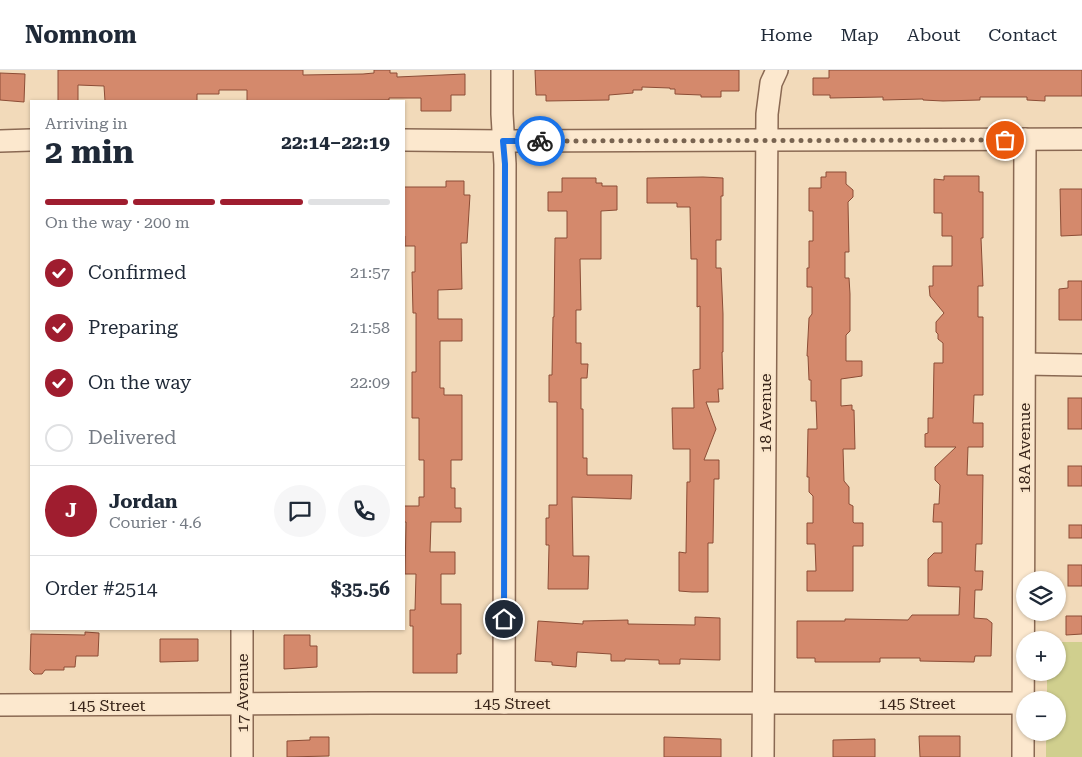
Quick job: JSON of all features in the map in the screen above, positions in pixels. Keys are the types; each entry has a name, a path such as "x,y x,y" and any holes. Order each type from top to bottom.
{"street":[{"path":"502,70 505,164 504,703"},
{"name":"18 Avenue","path":"763,757 766,114 771,83 777,70"},
{"path":"405,140 1082,139"},
{"path":"0,141 30,140"},
{"name":"18A Avenue","path":"1024,691 1025,140"},
{"path":"1025,364 1082,365"},
{"name":"17 Avenue","path":"242,630 242,757"},
{"name":"145 Street","path":"0,705 1016,703"},
{"name":"18A Avenue","path":"1023,741 1023,757"}],"shaded area":[{"path":"1066,642 1082,642 1082,757 1046,757 1046,741 1066,741 1066,691 1047,691 1047,681 1066,681"}],"building":[{"path":"58,70 303,70 303,75 363,74 374,73 374,70 390,70 390,73 397,73 397,77 465,74 465,95 451,95 451,111 421,111 421,98 389,98 389,100 247,100 247,90 219,90 219,94 197,94 197,100 105,100 104,86 78,85 78,100 58,100"},
{"path":"535,70 739,70 739,91 721,91 721,97 701,97 701,95 675,94 675,89 670,88 642,87 642,90 633,90 633,93 609,95 609,100 546,101 546,95 536,95"},
{"path":"829,70 1082,70 1082,96 1045,96 1045,101 1027,100 1027,97 980,97 980,100 943,101 923,99 883,100 883,97 830,98 830,95 813,95 813,78 829,78"},
{"path":"0,73 25,74 24,102 0,100"},
{"path":"826,172 846,172 846,184 853,190 853,197 848,202 849,252 845,252 845,278 849,278 850,294 850,331 846,335 846,361 862,361 862,376 841,379 841,406 852,405 852,410 854,410 855,449 843,449 844,481 849,487 849,504 853,506 853,522 863,523 863,546 853,546 853,591 807,591 807,571 816,571 815,544 807,544 807,523 813,523 813,496 809,492 809,477 807,477 808,429 817,429 816,401 811,401 811,380 809,380 807,356 809,318 812,314 812,287 807,287 807,268 809,268 809,241 813,241 813,211 809,211 809,188 821,188 821,177 826,177"},
{"path":"944,176 979,176 979,192 983,192 983,238 981,238 983,286 978,286 978,317 983,317 983,395 974,395 973,423 983,423 983,447 968,447 967,475 983,475 982,544 976,544 975,571 983,571 982,590 975,590 974,618 987,619 992,623 991,656 975,656 974,662 920,661 920,658 880,658 880,662 815,662 815,658 797,658 797,621 845,621 845,619 908,620 912,615 959,615 960,587 928,586 928,559 934,553 942,553 942,522 933,522 934,504 939,504 940,485 935,480 935,467 956,447 925,447 925,434 928,433 928,418 933,418 934,363 943,363 943,343 938,339 936,322 944,313 930,296 929,286 933,286 933,266 952,266 952,236 942,236 942,213 934,213 934,179 944,180"},
{"path":"562,178 596,178 596,183 602,183 602,186 617,186 617,210 601,211 601,259 580,259 581,310 576,310 576,343 581,343 581,364 588,364 587,378 581,378 583,458 587,458 587,475 632,475 631,499 572,497 573,556 589,556 588,589 548,589 549,545 546,545 546,518 549,518 549,505 557,505 557,402 549,402 549,375 552,375 555,238 567,238 567,211 548,211 548,192 562,192"},
{"path":"647,178 723,178 721,240 716,240 716,268 721,268 723,389 718,389 719,402 706,402 716,429 704,460 719,460 719,479 714,479 713,543 708,543 708,592 692,592 679,591 679,552 686,553 687,482 690,482 690,449 673,449 672,408 694,408 693,370 700,369 700,306 697,307 697,259 691,259 690,207 677,207 677,203 647,203"},
{"path":"446,181 464,181 464,195 470,195 467,243 461,243 462,289 438,290 438,319 462,319 462,341 440,341 440,388 444,388 444,395 462,395 462,460 451,460 451,488 455,488 455,508 461,508 461,522 431,522 430,552 455,552 455,574 441,574 441,604 461,604 461,654 457,654 457,673 413,673 413,626 410,626 410,610 415,610 416,574 405,574 405,506 419,506 419,497 424,497 424,460 419,460 419,418 412,418 412,372 416,372 416,313 413,313 412,272 415,272 415,246 405,246 405,187 446,187"},
{"path":"1060,189 1082,189 1082,235 1061,236"},
{"path":"1068,281 1082,281 1082,320 1059,320 1059,289 1068,288"},
{"path":"1068,398 1082,398 1082,429 1068,429"},
{"path":"1068,466 1082,466 1082,486 1068,486"},
{"path":"1069,525 1082,525 1082,538 1069,538"},
{"path":"1068,565 1082,565 1082,586 1068,586"},
{"path":"1066,616 1082,616 1082,634 1066,635"},
{"path":"695,617 720,618 720,660 680,659 680,664 659,664 659,660 625,659 625,661 611,661 611,654 577,652 576,667 535,661 538,621 583,624 583,621 628,620 628,624 695,625"},
{"path":"85,632 99,633 98,656 76,656 75,667 64,667 64,670 45,670 42,674 34,674 30,670 31,634 85,635"},
{"path":"284,635 310,635 310,646 317,646 317,667 284,669"},
{"path":"160,639 198,639 198,661 160,662"},
{"path":"919,736 960,736 960,757 920,757"},
{"path":"310,737 329,737 329,756 287,757 287,741 310,740"},
{"path":"664,737 721,739 721,757 664,757"},
{"path":"875,739 875,757 833,757 833,740"}],"way so far":[{"path":"540,141 1005,140"}],"route":[{"path":"504,619 505,164 503,141 540,141"}]}
